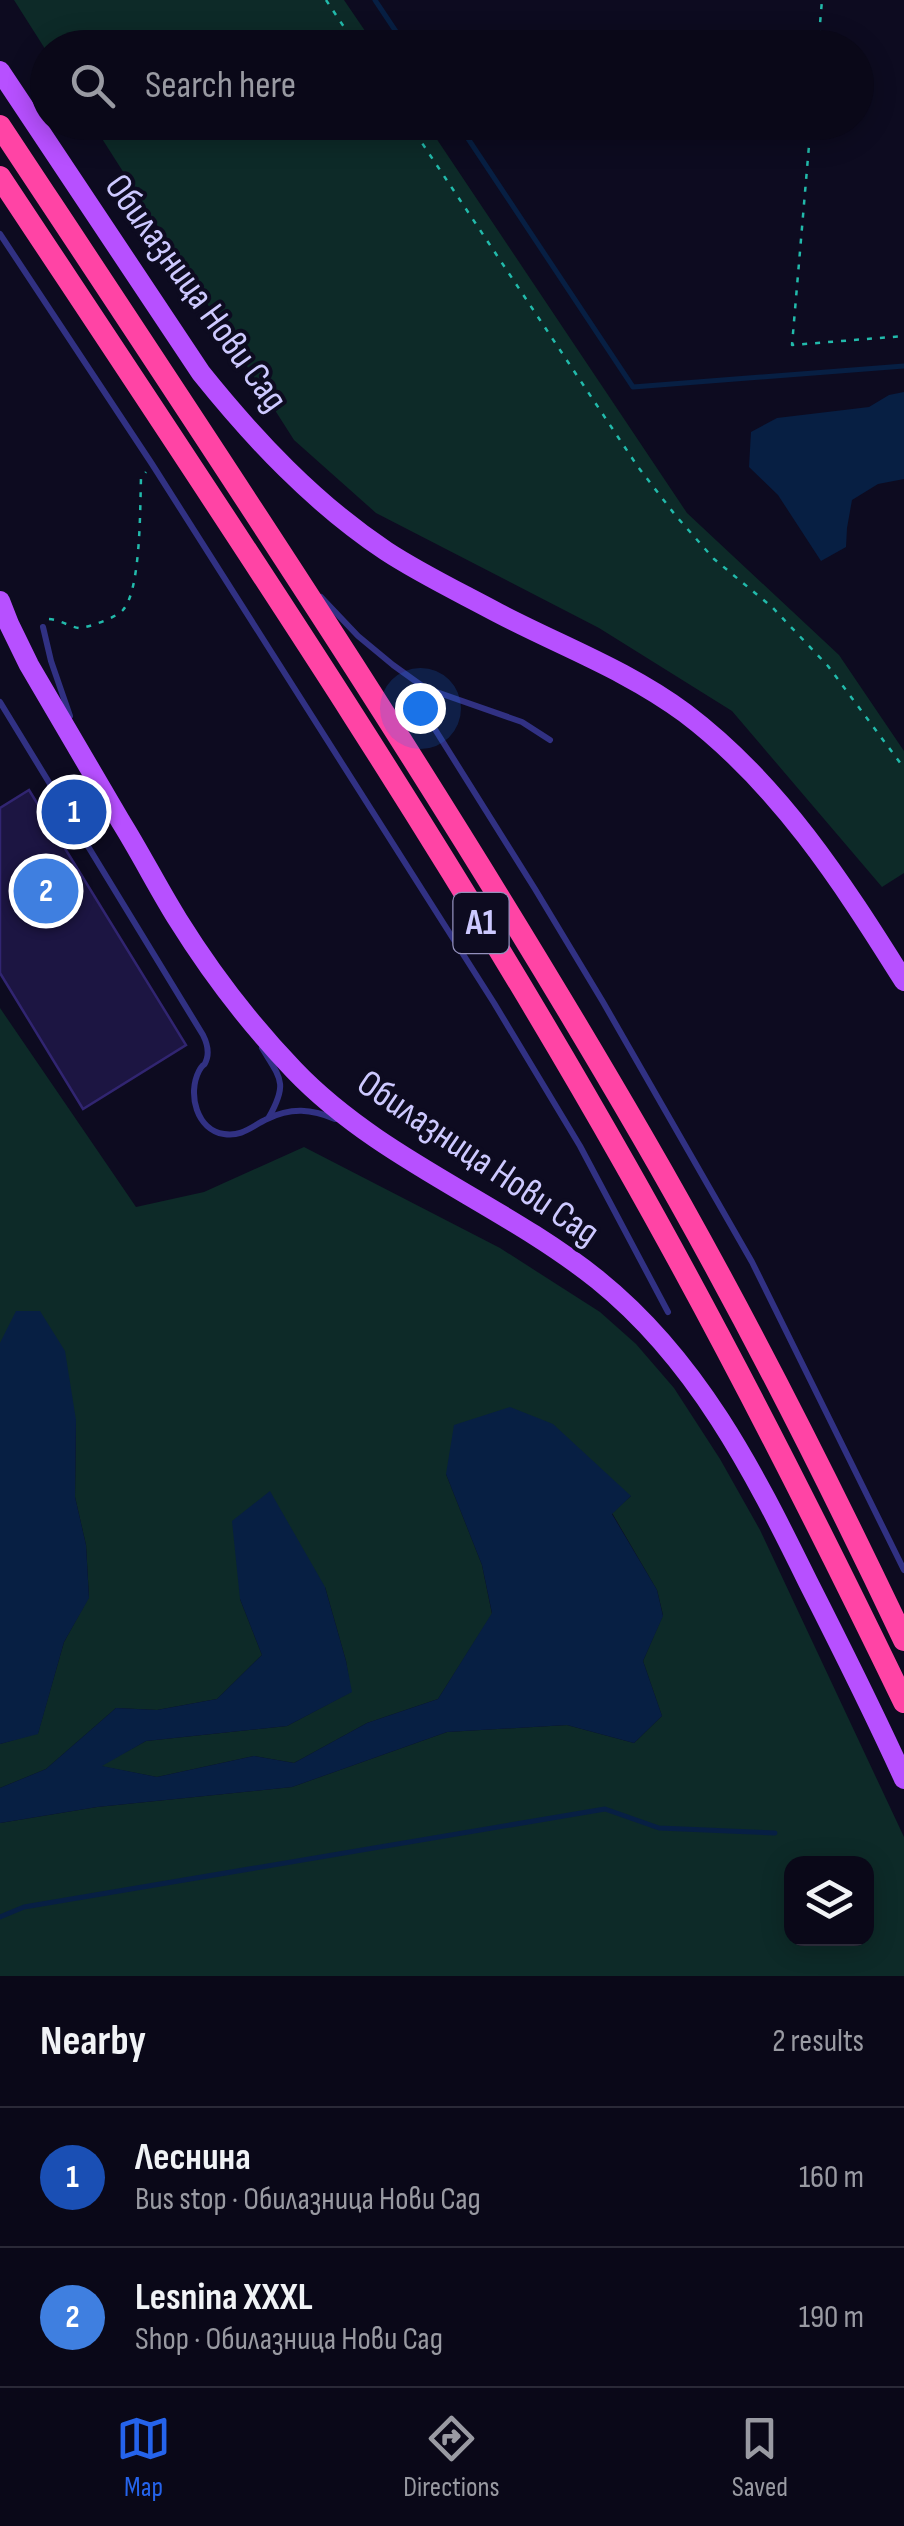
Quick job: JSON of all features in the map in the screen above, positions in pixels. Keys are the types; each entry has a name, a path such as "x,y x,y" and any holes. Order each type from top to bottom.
{"highway":[{"name":"A1","path":"0,126 420,769 644,1140 723,1282 904,1640"},
{"name":"A1","path":"0,177 396,782 565,1060 701,1300 904,1702"}],"main road":[{"name":"Обилазница Нови Сад","path":"0,71 30,116"},
{"name":"Обилазница Нови Сад","path":"46,140 201,373 285,468 386,551 501,614 612,667 712,734 784,807 839,880 904,981"},
{"name":"Обилазница Нови Сад","path":"0,600 29,666 179,922 255,1025 297,1074 356,1124 558,1250 632,1310 705,1394 760,1485 904,1779"}],"lane":[{"path":"0,234 152,464 494,1003 580,1146 668,1312"},
{"path":"284,558 358,636 414,680 426,688 522,722 550,740"},
{"path":"42,627 64,702 118,816"},
{"path":"0,702 203,1035 208,1054 195,1088 201,1120 213,1131 231,1135 251,1130 268,1118 306,1110 356,1124"},
{"path":"421,707 545,905 743,1246 904,1570"},
{"path":"255,1025 257,1037 281,1083 278,1100 268,1118"}],"path":[{"path":"326,0 346,30"},
{"path":"820,30 822,0"},
{"path":"420,140 638,467 714,559 772,607 828,666 904,768"},
{"path":"809,140 792,344 904,336"},
{"path":"42,627 46,619 61,620 78,628 99,624 123,610 134,584 141,478 152,464"}],"green space":[{"path":"14,0 344,0 364,30 33,30"},
{"path":"103,140 437,140 687,513 839,655 904,751 904,873 882,887 732,711 599,628 376,513 294,440"},
{"path":"0,1008 136,1207 204,1192 304,1147 500,1248 600,1312 636,1344 674,1388 760,1530 904,1837 904,1976 0,1976 0,1823 97,1807 292,1787 447,1732 567,1725 634,1743 662,1716 643,1661 663,1615 657,1590 612,1513 631,1496 446,1474 482,1565 492,1614 438,1699 367,1723 294,1763 254,1756 157,1777 100,1766 146,1741 287,1726 351,1692 325,1587 240,1599 262,1655 217,1699 157,1710 116,1708 46,1769 0,1788 0,1744 38,1733 64,1642 89,1597 86,1545 75,1497 76,1420 0,1343"}],"water":[{"path":"904,392 904,479 878,484 852,500 846,547 821,561 778,495 749,467 751,432 777,418 869,407 889,395"},
{"path":"16,1311 40,1311 65,1351 76,1420 75,1497 86,1545 89,1598 64,1642 38,1734 0,1744 0,1343"},
{"path":"510,1407 553,1424 631,1496 612,1514 657,1590 663,1616 643,1661 662,1716 634,1743 567,1725 447,1732 292,1787 97,1807 0,1823 0,1788 46,1769 116,1708 157,1710 217,1699 262,1655 240,1599 232,1521 270,1491 325,1587 352,1692 287,1726 146,1741 102,1766 157,1777 254,1756 294,1763 367,1723 438,1699 492,1613 482,1565 446,1474 454,1425"}],"building":[{"path":"29,790 186,1045 83,1109 0,973 0,808"}],"waterway":[{"path":"375,0 395,30"},
{"path":"469,140 633,387 904,366"},
{"path":"0,1917 24,1907 605,1809 659,1828 775,1833"}],"place":[{"name":"Леснина","path":"74,812"},
{"name":"Lesnina XXXL","path":"46,891"}]}
